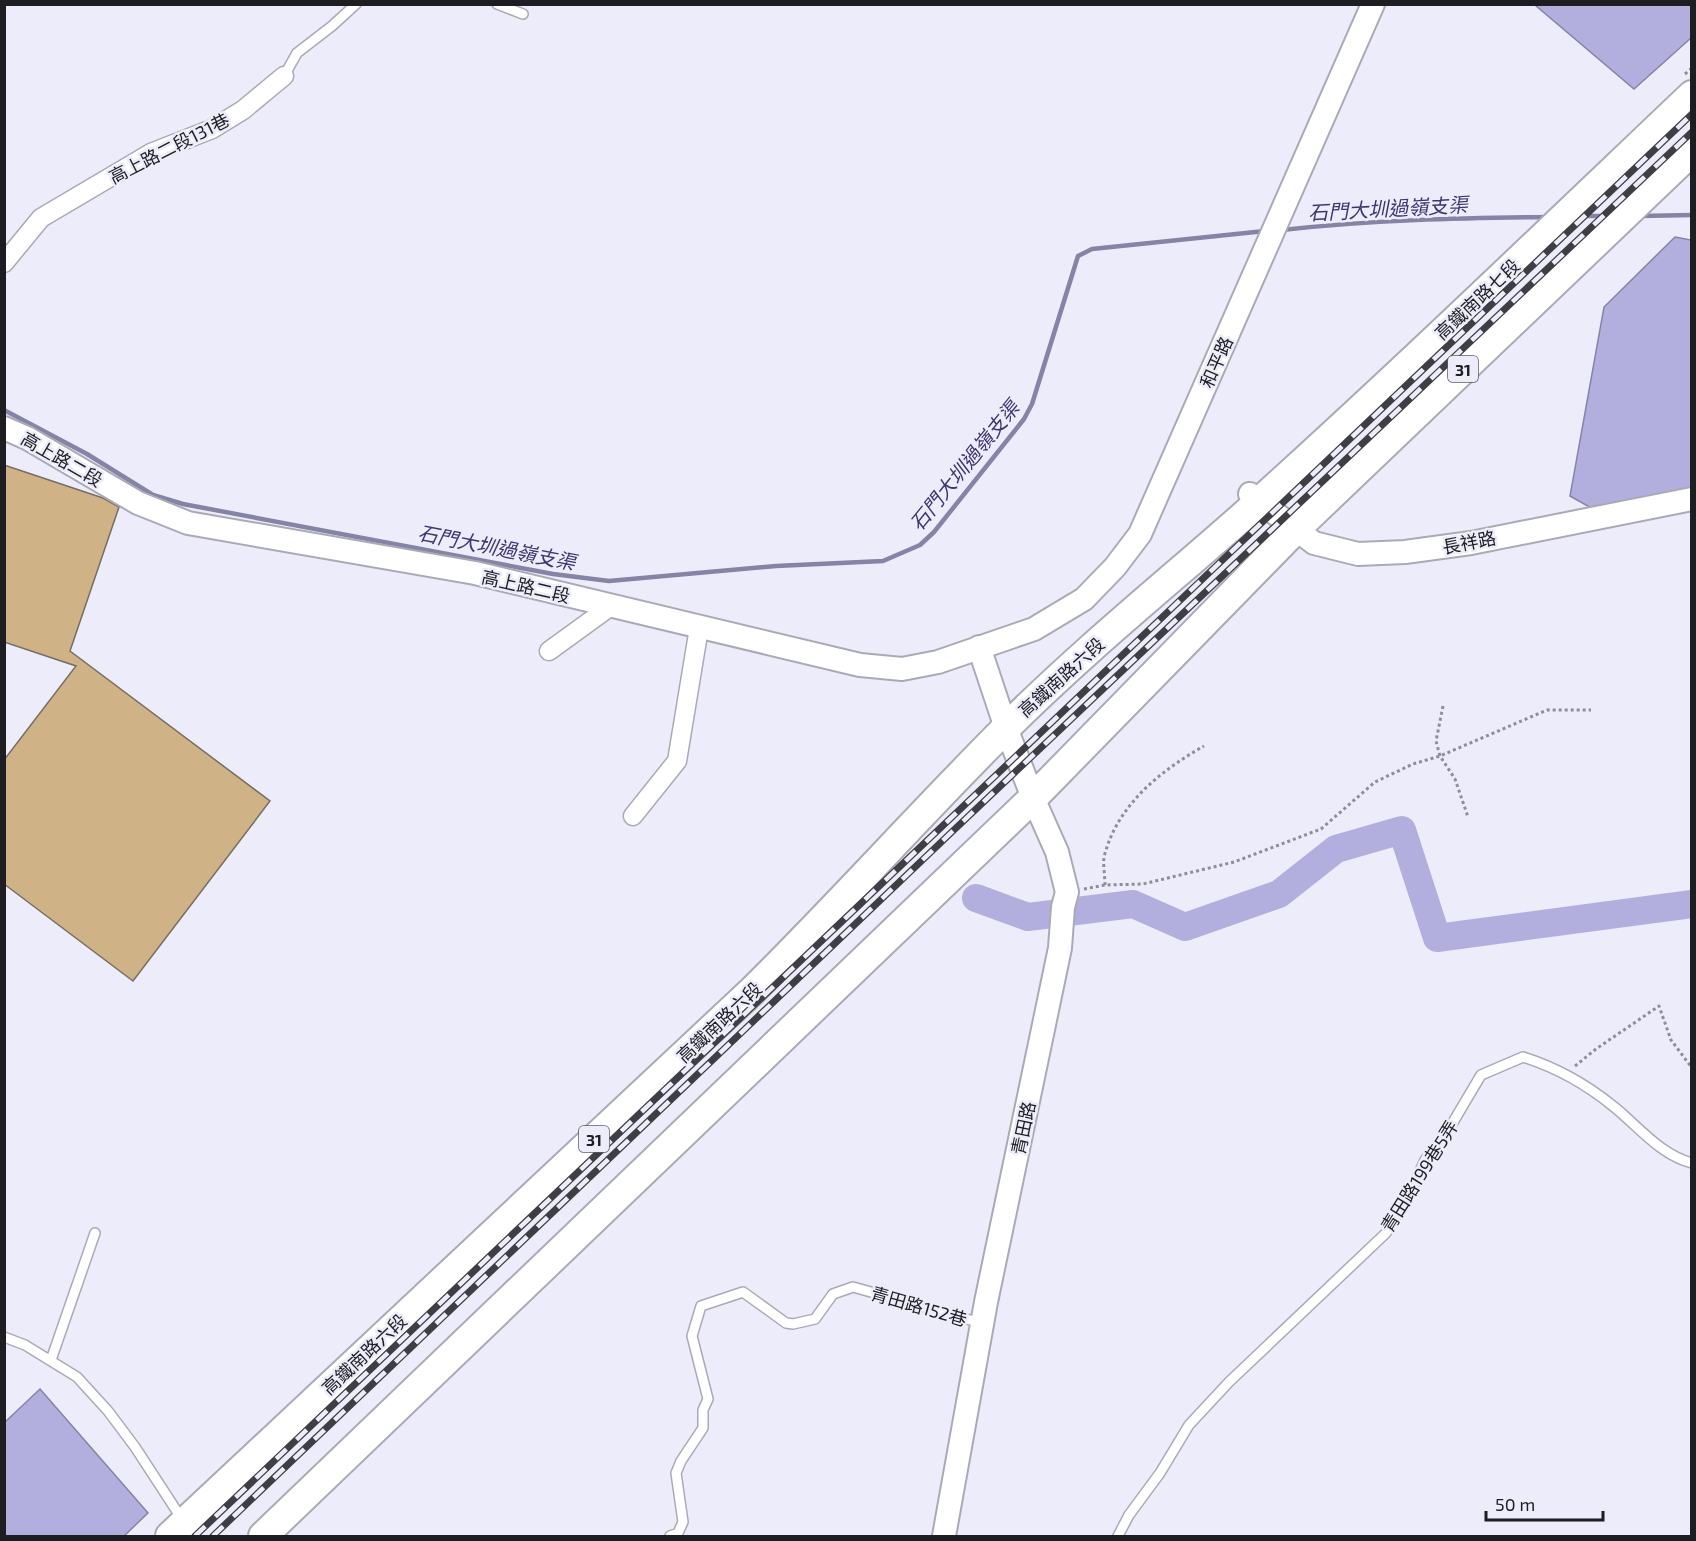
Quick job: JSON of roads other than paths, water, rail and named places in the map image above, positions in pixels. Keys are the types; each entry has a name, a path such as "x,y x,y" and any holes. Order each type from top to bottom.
{"main road":[{"name":"高鐵南路七段","path":"1255,497 1567,214 1692,95"},
{"name":"31","path":"263,1536 1033,798 1296,529 1692,151"},
{"name":"高鐵南路六段","path":"182,1532 752,991 807,937 1006,728 1255,497"}],"street":[{"name":"和平路","path":"979,646 1034,629 1084,598 1115,567 1140,534 1373,4"},
{"name":"高上路二段131巷","path":"4,263 41,218 151,153 212,129 243,110 284,76"},
{"name":"高上路二段","path":"4,428 27,438 138,503 188,523 476,573 860,665 902,669 938,662 979,646"},
{"name":"長祥路","path":"1255,497 1314,543 1358,554 1405,552 1471,543 1692,499"},
{"path":"549,651 611,606"},
{"path":"633,816 677,761 699,628"},
{"path":"979,646 1006,728"},
{"name":"青田路","path":"944,1536 982,1324 1060,948 1064,909 1057,852 1006,728"}],"lane":[{"name":"高上路二段131巷","path":"284,76 297,53 356,4"},
{"path":"497,4 523,14"},
{"name":"青田路199巷5弄","path":"1118,1536 1129,1515 1160,1473 1189,1425 1229,1383 1386,1233 1410,1193 1425,1160 1452,1124 1481,1075 1523,1057 1545,1064 1612,1105 1637,1128 1680,1160 1692,1163"},
{"path":"51,1360 95,1233"},
{"name":"青田路152巷","path":"670,1536 678,1533 683,1522 676,1473 681,1461 703,1428 703,1410 708,1399 692,1336 701,1306 743,1292 786,1323 793,1324 815,1319 833,1294 853,1287 982,1324"},
{"path":"4,1337 25,1345 77,1377 108,1411 135,1447 182,1532"}],"water":[{"path":"1535,5 1691,5 1691,38 1634,89"},
{"path":"1675,237 1691,240 1691,490 1593,509 1570,496 1604,307"},
{"path":"40,1389 148,1513 124,1536 5,1536 5,1422"}],"waterway":[{"name":"石門大圳過嶺支渠","path":"1639,216 1692,215"},
{"name":"石門大圳過嶺支渠","path":"1582,216 1609,216"},
{"name":"石門大圳過嶺支渠","path":"1282,230 1416,220 1549,217"},
{"name":"石門大圳過嶺支渠","path":"4,410 87,454 153,495 183,504 553,574 609,581 776,566 883,561 920,545 934,532 1024,419 1032,404 1078,256 1092,249 1265,231"},
{"path":"976,898 1028,917 1133,904 1185,927 1279,894 1336,849 1402,830 1437,938 1692,904"}],"railway":[{"path":"195,1536 1692,114"},
{"path":"213,1536 956,828 1692,132"}]}
